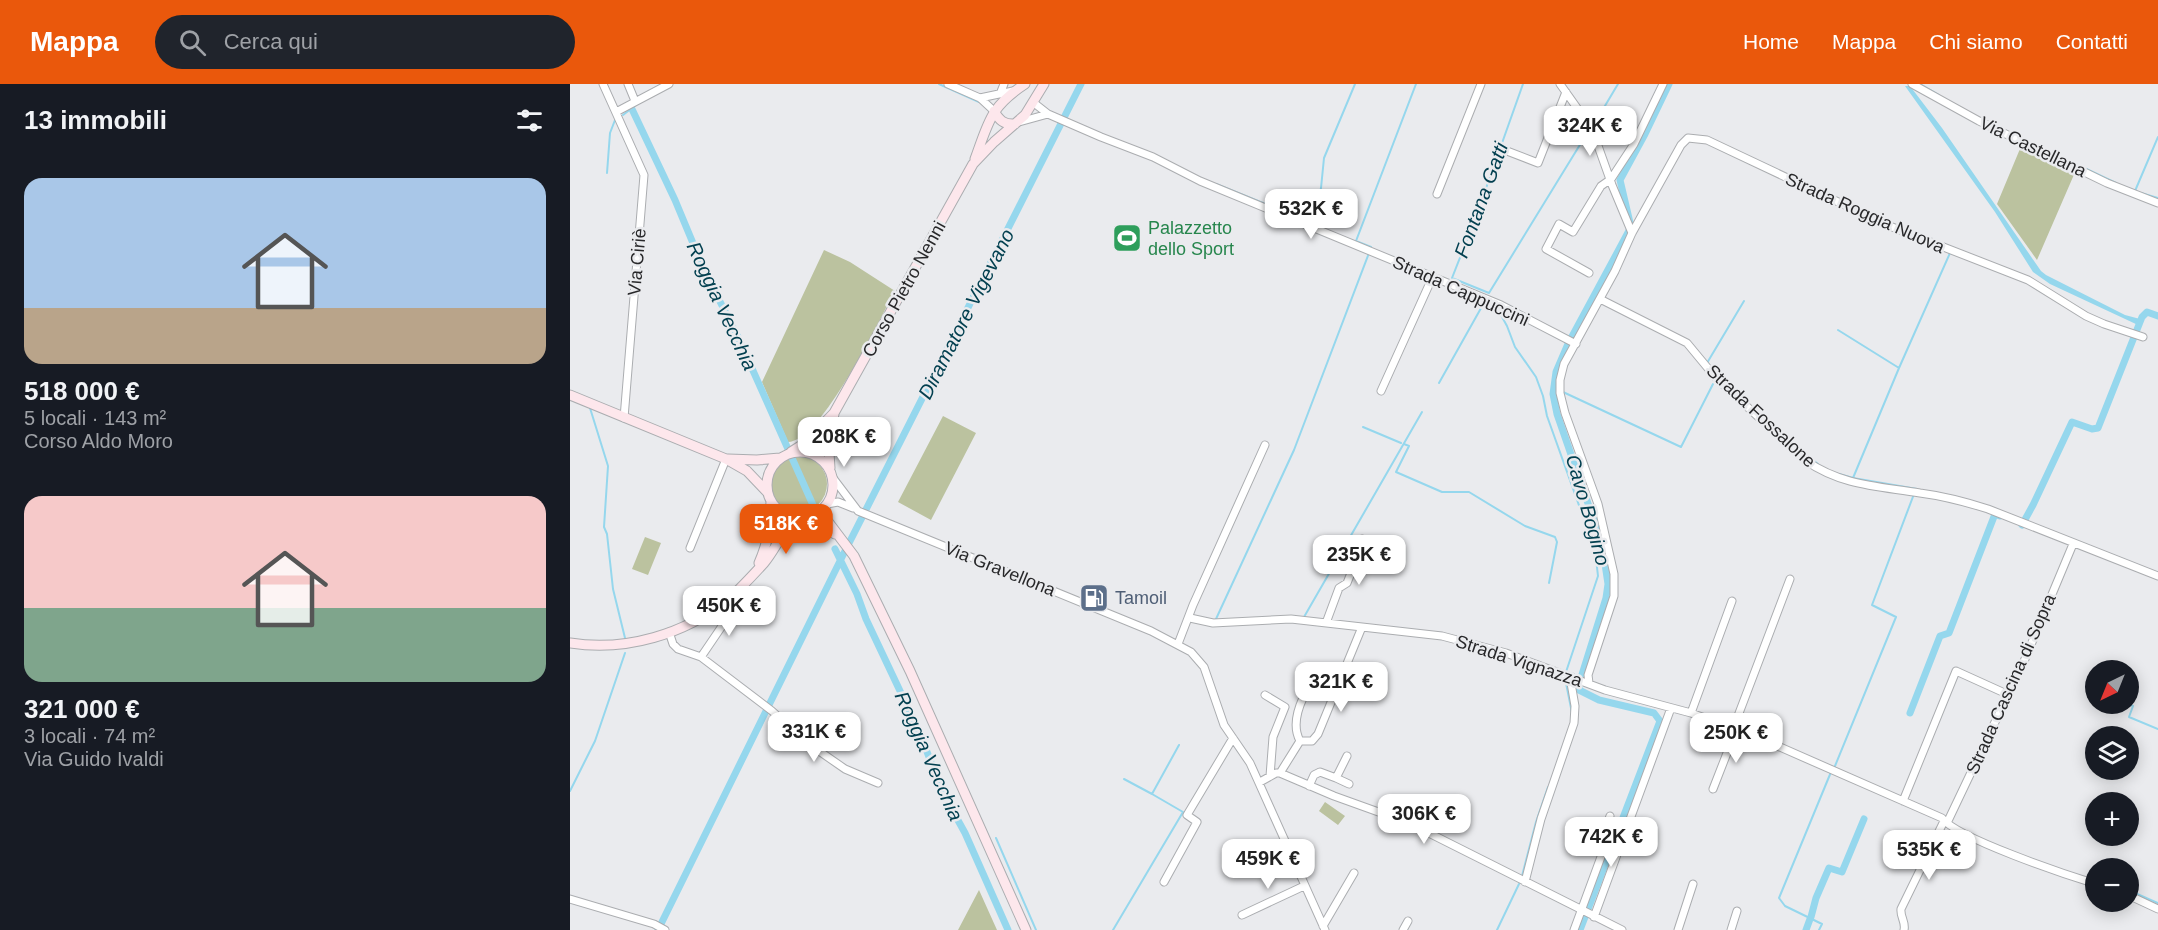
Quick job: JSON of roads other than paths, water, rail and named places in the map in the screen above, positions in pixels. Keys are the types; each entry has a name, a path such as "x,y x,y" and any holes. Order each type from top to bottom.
{"main road":[{"name":"Corso Pietro Nenni","path":"787,454 805,443 834,413 974,164 994,111 1003,99 1025,84"},
{"name":"Corso Pietro Nenni","path":"974,164 1025,115 1044,84"},
{"path":"1016,90 1027,94 1034,103"},
{"path":"994,111 1000,121 1015,124"},
{"path":"570,395 726,459 747,471 784,514 804,518 840,537"},
{"name":"Corso Pietro Nenni","path":"832,476 828,455 828,437 834,413"},
{"path":"570,643 618,644 650,639 691,623 729,598 765,561 790,525 820,512 832,492 832,476 828,466 816,455 800,451 757,460 726,459"},
{"path":"754,572 767,544 770,530 769,497 766,484 770,470 787,454"},
{"path":"826,505 826,519 854,556 910,671 1026,930"}],"street":[{"name":"Via Ciriè","path":"603,84 644,175 624,418"},
{"path":"628,84 635,101"},
{"path":"616,112 669,84"},
{"path":"948,84 980,98 994,111"},
{"path":"1000,94 1004,84"},
{"path":"1437,194 1481,84"},
{"path":"1525,882 1541,819 1574,723 1575,706 1571,683 1575,678 1588,675 1614,596 1614,574 1598,504 1564,412 1560,380 1564,364 1628,245 1631,233 1592,129 1560,84"},
{"path":"1589,273 1546,249 1559,224 1573,232 1601,186 1611,179 1634,144 1663,84"},
{"name":"Via Castellana","path":"1912,84 1979,122 2128,193 2158,203"},
{"path":"980,98 1016,90"},
{"path":"1506,151 1538,163 1566,92"},
{"name":"Strada Cappuccini","path":"1034,103 1048,114 1153,157 1200,181 1501,305 1575,344"},
{"path":"1015,124 1048,114"},
{"name":"Strada Roggia Nuova","path":"1631,233 1681,145 1692,137 1707,140 1887,225 2028,280 2086,316 2137,334"},
{"path":"1381,391 1433,276"},
{"name":"Strada Fossalone","path":"1600,299 1687,343 1716,378 1806,461 1821,471 1856,484 1962,501 2158,576"},
{"path":"1178,644 1190,618 1193,605 1265,445"},
{"path":"690,548 726,459"},
{"name":"Via Gravellona","path":"832,476 858,511 1049,589 1178,644 1196,655 1204,667 1224,725 1260,782 1324,928"},
{"path":"826,505 838,502 858,511"},
{"path":"1326,623 1339,588 1347,583 1362,539"},
{"name":"Strada Cascina di Sopra","path":"1904,930 1905,923 1900,914 1901,909 2009,695 2073,544"},
{"path":"1713,789 1790,579"},
{"path":"1691,713 1732,601"},
{"path":"701,657 737,604"},
{"name":"Strada Vignazza","path":"1190,618 1213,623 1291,619 1442,636 1506,653 1605,690 1691,713 1768,743 1942,818 1963,833 2047,869 2085,881"},
{"path":"1300,741 1312,741 1318,734 1362,627"},
{"path":"669,632 673,644 678,649 701,657 769,709 808,744 845,769 878,783"},
{"path":"1903,801 1956,671 2009,695"},
{"path":"1265,694 1285,707 1273,737 1270,776"},
{"path":"1300,741 1296,732 1296,723 1303,698"},
{"path":"1594,917 1671,708"},
{"path":"1164,882 1197,822 1187,815 1233,738"},
{"path":"1280,773 1300,741"},
{"path":"1336,778 1347,756"},
{"path":"1309,786 1314,775 1320,772 1349,784"},
{"path":"1260,782 1280,773 1409,823 1583,911 1610,928 1622,930"},
{"path":"1574,930 1583,911 1605,846 1601,840 1610,816"},
{"path":"1324,928 1354,873"},
{"path":"1678,930 1693,884"},
{"path":"1242,915 1304,886"},
{"path":"570,899 664,929"},
{"path":"2139,900 2158,909"},
{"path":"1731,930 1737,911"},
{"path":"1403,930 1408,921"}],"water":[{"path":"1905,86 1910,86 1942,128 2041,271 2125,315 2140,319 2138,325 2050,284 2033,272 1995,212"}],"waterway":[{"path":"939,84 979,102"},
{"name":"Diramatore Vigevano","path":"658,930 842,557 1081,84"},
{"path":"1216,184 1310,222 1314,221 1324,158 1355,84"},
{"path":"1371,247 1356,241 1416,84"},
{"name":"Fontana Gatti","path":"1523,84 1452,278 1489,293 1589,130"},
{"path":"1593,126 1618,84"},
{"name":"Cavo Bogino","path":"1580,930 1660,721 1654,713 1599,700 1579,690 1608,584 1602,544 1557,414 1553,394 1556,372 1568,344 1631,227 1620,180 1669,84"},
{"path":"1920,84 1939,95"},
{"name":"Roggia Vecchia","path":"623,115 636,105"},
{"name":"Roggia Vecchia","path":"631,107 813,505"},
{"path":"607,173 610,133 615,120"},
{"path":"2015,135 2116,183"},
{"path":"2135,191 2158,137"},
{"path":"2141,193 2158,198"},
{"path":"1216,619 1294,450 1369,253"},
{"path":"1899,368 1950,253"},
{"path":"1439,383 1485,301"},
{"path":"1707,363 1744,301"},
{"name":"Fontana Gatti","path":"1496,306 1515,347 1536,377 1547,416 1595,550 1598,576 1566,672"},
{"path":"2022,525 2072,422 2092,429 2098,428 2142,317 2147,312 2158,316"},
{"path":"1838,330 1899,368 1853,478 1917,489"},
{"path":"1563,392 1681,447 1713,384"},
{"path":"590,408 608,466 604,527 607,534 613,589 625,638"},
{"path":"1304,617 1422,412"},
{"path":"1363,427 1401,443"},
{"path":"1404,444 1409,446 1396,472 1442,492 1469,492 1525,526 1555,537 1557,542 1549,583"},
{"path":"1794,445 1818,464"},
{"path":"1839,474 1853,478"},
{"path":"1835,766 1896,617 1872,605 1914,494"},
{"path":"1910,713 1940,636 1949,633 1995,514 2000,516"},
{"name":"Roggia Vecchia","path":"835,549 918,729 944,795 965,833 1008,930"},
{"path":"570,791 595,741 625,653"},
{"name":"Fontana Gatti","path":"1565,678 1572,713"},
{"path":"2130,714 2129,717 2158,729"},
{"path":"1113,930 1183,812 1152,794 1179,745"},
{"path":"1819,930 1822,924 1785,906 1779,898 1831,772"},
{"path":"1124,779 1152,794"},
{"name":"Fontana Gatti","path":"1522,876 1548,787"},
{"path":"1811,917 1816,898 1829,868 1842,872 1864,819"},
{"path":"996,838 1036,930"},
{"name":"Fontana Gatti","path":"1497,930 1519,884"},
{"path":"2139,895 2158,903"},
{"path":"1806,930 1810,919"}],"place":[{"name":"Palazzetto dello Sport","path":"1127,238"},
{"name":"Tamoil","path":"1094,598"}]}
